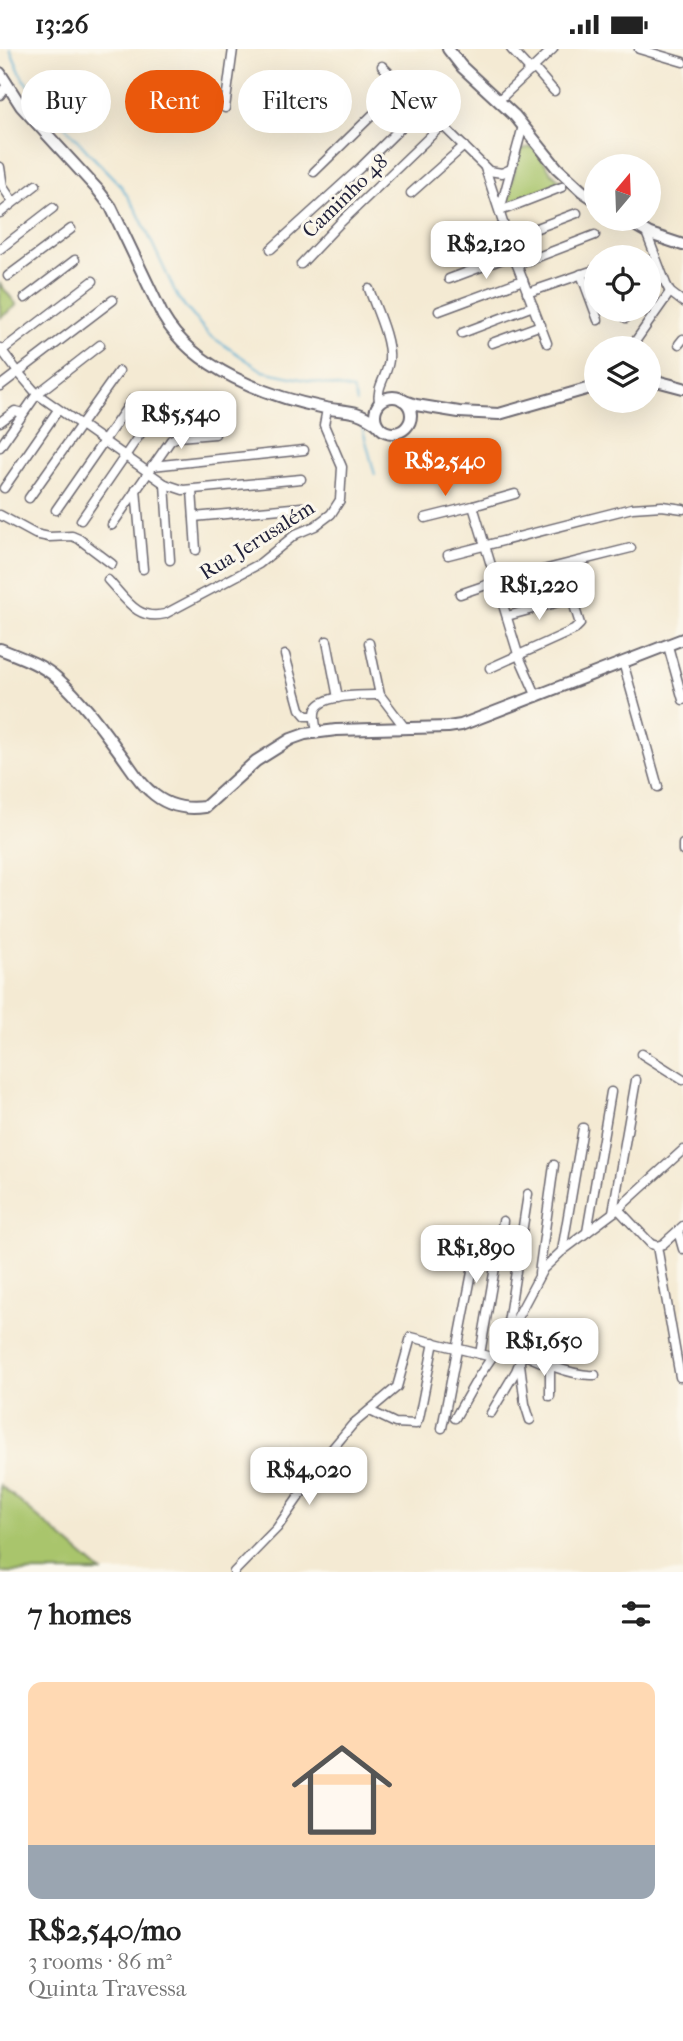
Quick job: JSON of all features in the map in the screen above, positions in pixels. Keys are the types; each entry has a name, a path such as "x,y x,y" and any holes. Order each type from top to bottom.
{"main road":[{"path":"448,49 462,67 523,126 557,168 584,192"},
{"path":"0,73 29,115 106,200 163,316 175,334 235,379 284,397 327,409 355,411 378,405"},
{"path":"646,232 683,245"},
{"path":"661,382 683,388"},
{"path":"377,423 375,418 378,405 386,398 394,397 429,407 475,414 499,414 584,390"},
{"path":"402,400 410,408 411,418"},
{"path":"355,411 377,423 384,431 396,433 405,428 411,418 429,407"},
{"path":"0,649 29,660 58,679 90,713 149,791 183,809 205,807 266,754 305,734 461,725 683,639"}],"street":[{"path":"225,108 233,49"},
{"path":"511,49 554,91"},
{"path":"499,100 554,49"},
{"path":"639,49 661,53 683,62"},
{"path":"382,66 386,70"},
{"path":"0,95 7,85"},
{"path":"314,172 366,121"},
{"path":"500,211 523,126"},
{"path":"271,249 395,133"},
{"name":"Caminho 48","path":"301,264 434,133"},
{"path":"452,133 485,168 497,173 511,169"},
{"path":"518,144 536,142"},
{"path":"411,193 464,146"},
{"path":"0,167 3,187 13,202"},
{"path":"485,168 513,255 547,343"},
{"path":"0,213 36,185"},
{"path":"500,211 562,187"},
{"path":"0,249 53,208"},
{"path":"508,239 577,213"},
{"path":"451,246 504,226"},
{"path":"8,276 71,229"},
{"path":"646,232 670,292 683,302"},
{"path":"517,265 595,235"},
{"path":"449,279 513,255"},
{"path":"25,298 75,260"},
{"path":"527,293 584,273"},
{"path":"581,274 584,282"},
{"path":"439,311 523,280"},
{"path":"93,281 1,350 37,394 125,456 150,469 165,484 183,490 301,479"},
{"path":"369,289 389,355 387,371 377,393 378,405"},
{"path":"639,336 670,292"},
{"path":"0,386 113,300"},
{"path":"462,333 533,306"},
{"path":"492,343 541,325"},
{"path":"0,446 37,394 100,345"},
{"path":"29,498 119,371"},
{"path":"56,510 133,399"},
{"path":"81,520 160,405"},
{"name":"Rua Jerusalém","path":"108,580 142,613 151,616 165,614 259,564 296,534 325,519 340,500 342,467 324,425 327,409"},
{"path":"4,488 58,410"},
{"path":"0,422 15,411 23,413"},
{"path":"112,525 168,443 175,437 215,433"},
{"path":"150,469 304,450"},
{"path":"165,484 170,560"},
{"path":"136,489 143,569"},
{"path":"192,490 196,550"},
{"path":"425,518 515,494"},
{"path":"473,506 518,654 537,697"},
{"path":"448,555 632,508 662,506 683,509"},
{"path":"194,517 302,507"},
{"path":"0,515 35,534 49,537 72,536 79,539 112,564"},
{"path":"460,594 495,582 631,548"},
{"path":"490,668 579,627 580,618 570,599 507,616"},
{"path":"327,641 338,698"},
{"path":"369,643 380,695 405,728"},
{"path":"668,646 683,700"},
{"path":"285,655 300,709 306,716 314,716"},
{"path":"623,662 658,787"},
{"path":"317,732 314,716 320,703 338,698 380,695"},
{"path":"683,844 683,851"},
{"path":"642,1055 683,1080"},
{"path":"615,1211 636,1080"},
{"path":"587,1232 611,1093"},
{"path":"562,1251 583,1128"},
{"path":"455,1418 510,1329 538,1275 562,1251 615,1211 683,1150"},
{"path":"538,1275 554,1165"},
{"path":"510,1329 528,1193"},
{"path":"615,1211 657,1246 681,1233 683,1249"},
{"path":"480,1355 503,1221"},
{"path":"442,1428 478,1241"},
{"path":"657,1246 680,1377"},
{"path":"510,1329 554,1350"},
{"path":"234,1572 277,1528 332,1449 353,1425 397,1387 412,1336 492,1357"},
{"path":"370,1411 395,1423 416,1424 434,1342"},
{"path":"500,1344 550,1365 581,1375 595,1375"},
{"path":"491,1413 520,1364 523,1354"},
{"path":"520,1364 525,1404 530,1419"},
{"path":"550,1365 550,1397"}],"green space":[{"path":"530,147 536,149 551,172 564,184 505,208 520,150"},
{"path":"0,284 17,305 0,318"},
{"path":"0,1485 102,1572 0,1572"}],"waterway":[{"path":"10,49 23,79 121,186 137,211 178,298 209,335 263,371 353,390 357,403"},
{"path":"362,426 375,475"}]}
